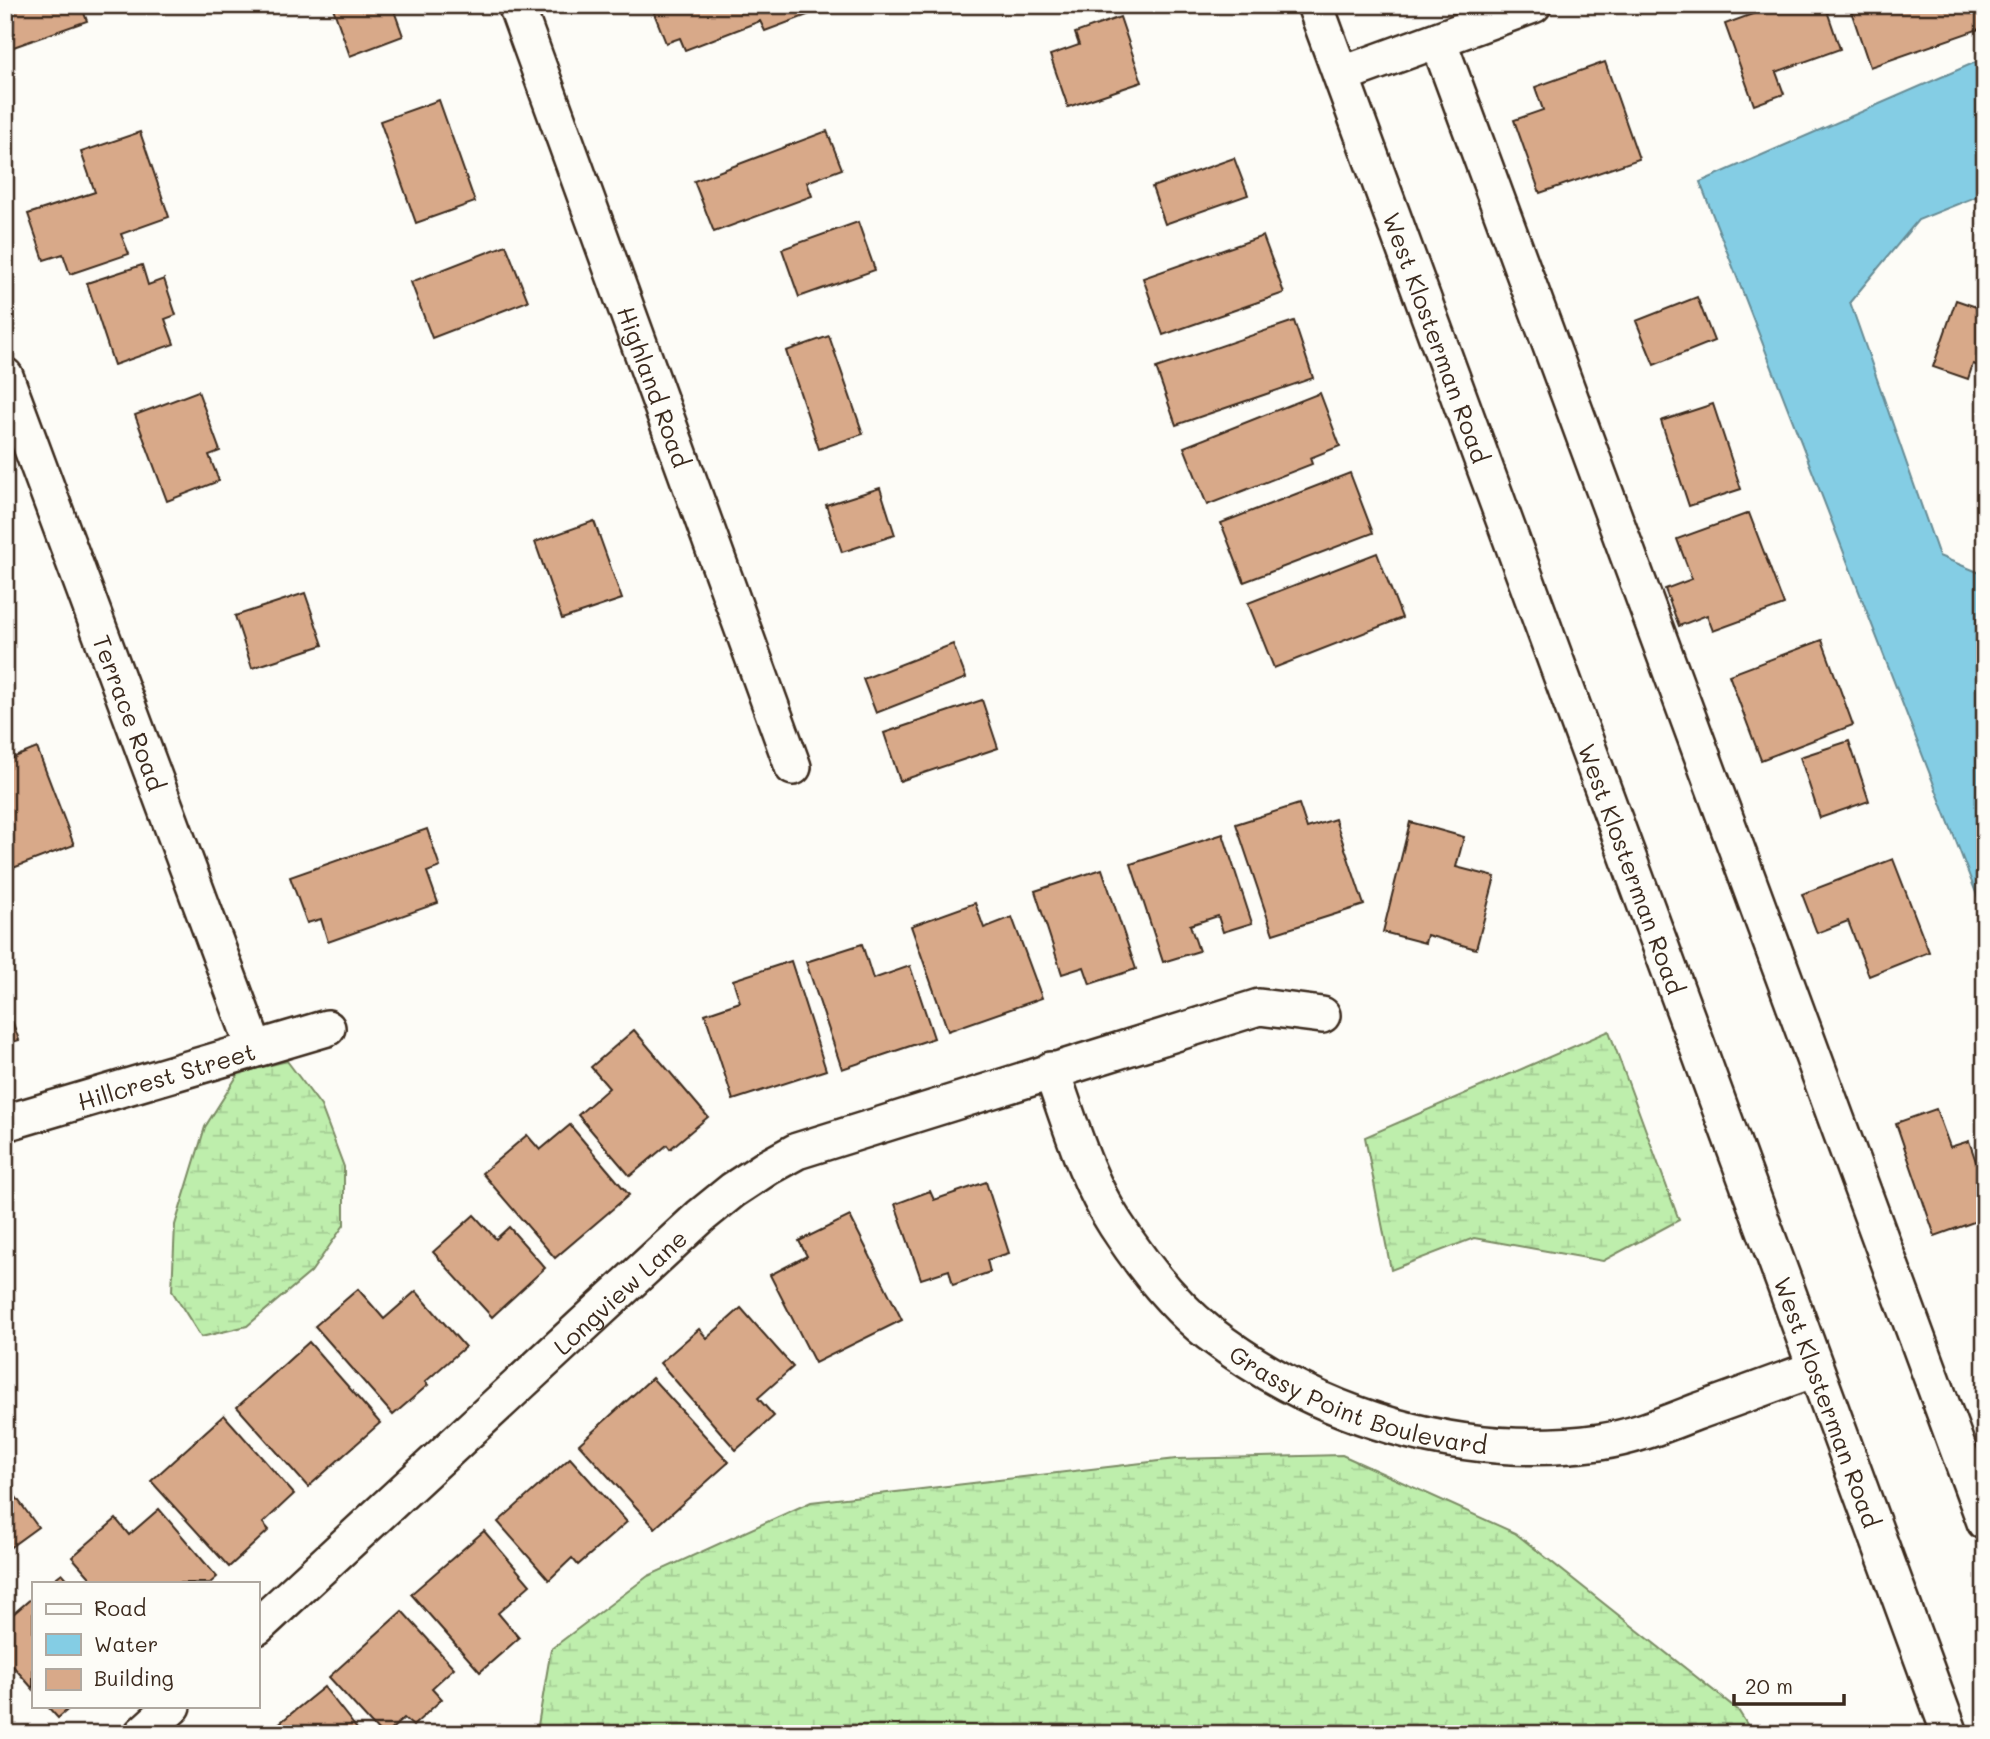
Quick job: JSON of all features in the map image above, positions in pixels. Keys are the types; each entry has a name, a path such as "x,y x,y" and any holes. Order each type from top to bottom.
{"street":[{"name":"Highland Road","path":"516,5 793,767"},
{"name":"West Klosterman Road","path":"1315,5 1951,1734"},
{"path":"1341,75 1533,5"},
{"path":"1438,40 1985,1522"},
{"name":"Terrace Road","path":"5,376 255,1049"},
{"name":"Longview Lane","path":"259,1625 701,1216 768,1167 797,1151 1259,1007 1322,1015"},
{"name":"Hillcrest Street","path":"5,1123 327,1028"},
{"name":"Grassy Point Boulevard","path":"1051,1070 1101,1199 1128,1243 1162,1288 1208,1332 1264,1369 1313,1395 1376,1422 1458,1441 1498,1447 1601,1442 1640,1433 1815,1369"},
{"path":"142,1734 171,1708"}],"green space":[{"path":"1609,1031 1679,1220 1603,1261 1474,1238 1391,1270 1365,1137"},
{"path":"287,1061 321,1106 344,1167 344,1225 311,1272 247,1326 201,1337 172,1291 175,1225 205,1127 239,1073"},
{"path":"1342,1455 1515,1533 1738,1710 1753,1734 538,1734 551,1649 648,1576 811,1502 1176,1459"}],"water":[{"path":"1985,58 1985,193 1918,220 1850,302 1939,556 1985,575 1985,916 1700,182"}],"building":[{"path":"5,5 81,5 87,21 5,50"},
{"path":"332,5 392,5 403,36 350,56"},
{"path":"660,5 810,5 813,13 765,31 760,21 685,50 680,38 666,43 652,8"},
{"path":"1777,5 1825,5 1840,49 1776,72 1784,94 1754,105 1725,24"},
{"path":"1849,5 1978,5 1985,27 1870,67"},
{"path":"1120,17 1142,82 1068,107 1050,55 1079,45 1075,33"},
{"path":"1605,62 1639,159 1540,193 1514,120 1543,110 1535,87"},
{"path":"439,100 475,202 416,223 380,121"},
{"path":"827,131 842,169 807,182 812,196 714,232 694,181"},
{"path":"140,132 169,217 121,234 129,254 70,274 63,254 44,260 28,214 95,192 81,152"},
{"path":"1234,158 1248,195 1165,224 1152,187"},
{"path":"858,222 875,270 799,297 782,249"},
{"path":"1263,236 1284,293 1163,335 1143,278"},
{"path":"506,245 528,301 432,338 411,282"},
{"path":"142,265 148,285 164,279 176,315 165,319 174,344 114,365 87,283"},
{"path":"1697,297 1714,341 1654,365 1636,321"},
{"path":"1956,300 1985,310 1985,368 1973,364 1968,379 1933,367"},
{"path":"1294,321 1313,378 1176,425 1156,368"},
{"path":"829,336 863,434 819,449 786,351"},
{"path":"198,391 220,451 209,455 219,481 167,501 135,415"},
{"path":"1320,393 1340,446 1310,458 1312,464 1207,505 1184,447"},
{"path":"1713,404 1741,489 1689,506 1661,421"},
{"path":"1350,473 1373,533 1244,582 1221,523"},
{"path":"880,488 895,535 842,552 826,505"},
{"path":"1749,513 1784,605 1713,631 1707,615 1679,626 1665,589 1692,579 1677,539"},
{"path":"594,521 622,599 562,619 535,542"},
{"path":"1377,553 1402,618 1274,668 1248,603"},
{"path":"305,593 323,645 252,668 235,616"},
{"path":"1822,640 1853,725 1761,760 1729,675"},
{"path":"953,644 966,678 876,713 863,679"},
{"path":"982,700 998,748 900,781 884,733"},
{"path":"5,708 11,725 5,727"},
{"path":"1849,741 1869,801 1820,818 1800,757"},
{"path":"37,748 74,845 5,871 5,761"},
{"path":"1299,804 1307,828 1335,819 1364,905 1273,934 1236,824"},
{"path":"1410,822 1464,837 1456,867 1495,877 1476,949 1427,935 1425,943 1383,932"},
{"path":"427,829 440,867 427,872 438,903 328,942 321,919 307,923 290,877"},
{"path":"1223,834 1252,923 1223,932 1218,916 1190,925 1199,951 1163,962 1131,864"},
{"path":"1893,859 1929,952 1869,976 1848,921 1817,933 1802,894"},
{"path":"1102,869 1136,969 1090,984 1084,967 1062,974 1035,891"},
{"path":"975,903 984,928 1012,917 1042,998 948,1031 911,926"},
{"path":"862,944 873,979 910,966 934,1038 842,1069 806,962"},
{"path":"791,961 826,1070 733,1100 705,1014 740,1002 733,980"},
{"path":"5,1001 19,1040 5,1044"},
{"path":"634,1030 708,1117 670,1149 667,1145 630,1176 578,1115 609,1088 591,1067"},
{"path":"1936,1109 1950,1147 1969,1141 1985,1188 1985,1218 1935,1236 1896,1123"},
{"path":"570,1125 629,1195 555,1258 482,1173 527,1135 540,1150"},
{"path":"986,1182 1009,1253 987,1260 990,1272 953,1285 949,1270 921,1279 895,1204 930,1191 934,1200"},
{"path":"474,1215 496,1239 509,1227 545,1268 492,1317 433,1252"},
{"path":"850,1216 902,1320 815,1363 770,1275 807,1256 799,1241"},
{"path":"358,1289 384,1319 416,1291 465,1347 425,1382 428,1385 393,1415 315,1326"},
{"path":"741,1308 793,1367 758,1398 774,1416 736,1450 660,1363 699,1329 707,1338"},
{"path":"309,1342 380,1423 308,1487 237,1407"},
{"path":"652,1378 729,1462 655,1528 579,1444"},
{"path":"224,1415 294,1494 263,1523 269,1530 229,1567 151,1481"},
{"path":"570,1458 627,1522 578,1565 572,1558 549,1580 498,1522"},
{"path":"5,1482 38,1527 5,1551"},
{"path":"159,1509 217,1577 211,1582 94,1582 72,1557 116,1519 129,1535"},
{"path":"484,1531 530,1585 498,1613 519,1638 480,1672 411,1594"},
{"path":"62,1573 70,1582 50,1582"},
{"path":"32,1598 32,1688 5,1657 5,1621"},
{"path":"402,1611 454,1668 432,1688 442,1699 413,1726 404,1718 386,1734 381,1734 329,1677"},
{"path":"324,1687 361,1734 266,1734"},
{"path":"49,1708 70,1708 58,1718"}]}
